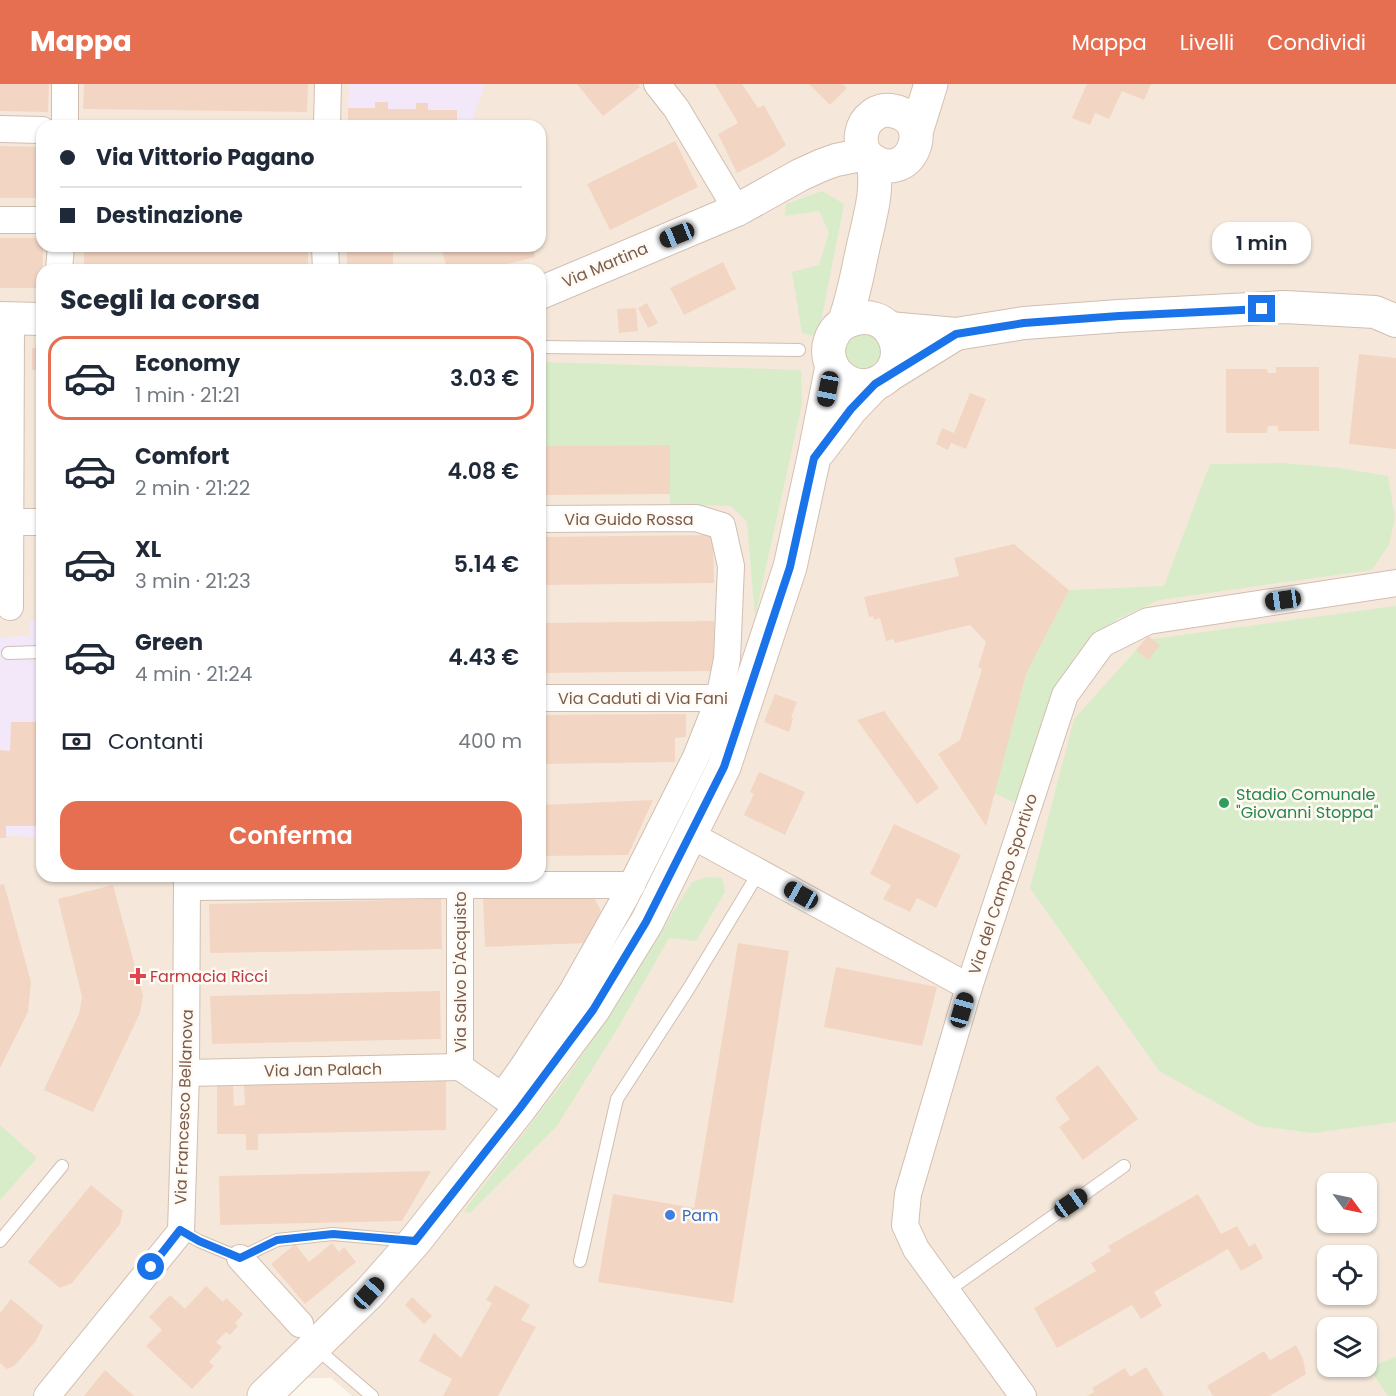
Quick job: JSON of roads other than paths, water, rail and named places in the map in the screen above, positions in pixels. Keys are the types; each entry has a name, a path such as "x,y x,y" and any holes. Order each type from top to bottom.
{"main road":[{"path":"844,323 874,199 874,167 870,139 900,84"},
{"path":"884,324 876,270 889,207 931,84"},
{"path":"889,110 898,112 912,124 911,146 895,165 877,164 870,139 889,110"},
{"path":"814,458 851,409 892,370 897,360 898,349 895,338 884,324 871,318 861,317 844,323 837,329 829,347 832,366 845,381 855,385 865,386 880,381"},
{"path":"264,1396 307,1336 369,1293 415,1241 511,1102 593,1010 646,922 724,767 733,698 790,567 832,366"}],"street":[{"path":"65,84 65,120"},
{"path":"327,120 328,84"},
{"path":"657,84 676,108 737,210"},
{"path":"0,129 36,130"},
{"name":"Via Martina","path":"546,290 737,210 800,175 828,151 870,139"},
{"path":"0,220 36,220"},
{"path":"884,324 916,332 956,334 1024,323 1286,307 1375,312 1396,321"},
{"path":"10,607 18,319"},
{"path":"880,381 956,334"},
{"name":"Via Guido Rossa","path":"546,519 696,518 722,526 731,566 727,659 733,698"},
{"path":"11,522 36,522"},
{"name":"Via del Campo Sportivo","path":"1023,1396 916,1249 905,1225 908,1194 969,987 1065,695 1102,644 1148,621 1396,583"},
{"name":"Via Caduti di Via Fani","path":"546,698 733,698"},
{"path":"511,1102 522,1068 573,990 632,885 696,757 733,698"},
{"path":"691,834 969,987"},
{"name":"Via Francesco Bellanova","path":"180,1230 186,1073 187,882"},
{"name":"Via Salvo D'Acquisto","path":"460,882 460,1067 511,1102"},
{"path":"529,882 632,885"},
{"name":"Via Jan Palach","path":"186,1073 460,1067"},
{"path":"47,1396 180,1230"},
{"path":"240,1258 307,1336"}],"lane":[{"path":"546,347 799,350"},
{"path":"8,653 36,652"},
{"path":"580,1261 617,1099 689,988 759,872"},
{"path":"0,1242 62,1166"},
{"path":"946,1291 1124,1166"},
{"path":"180,1230 199,1241 240,1258 277,1240 322,1235 415,1241"},
{"path":"307,1336 372,1396"}],"place":[{"name":"Stadio Comunale \"Giovanni Stoppa\"","path":"1224,803"},
{"name":"Farmacia Ricci","path":"138,976"},
{"name":"Pam","path":"670,1215"}]}
